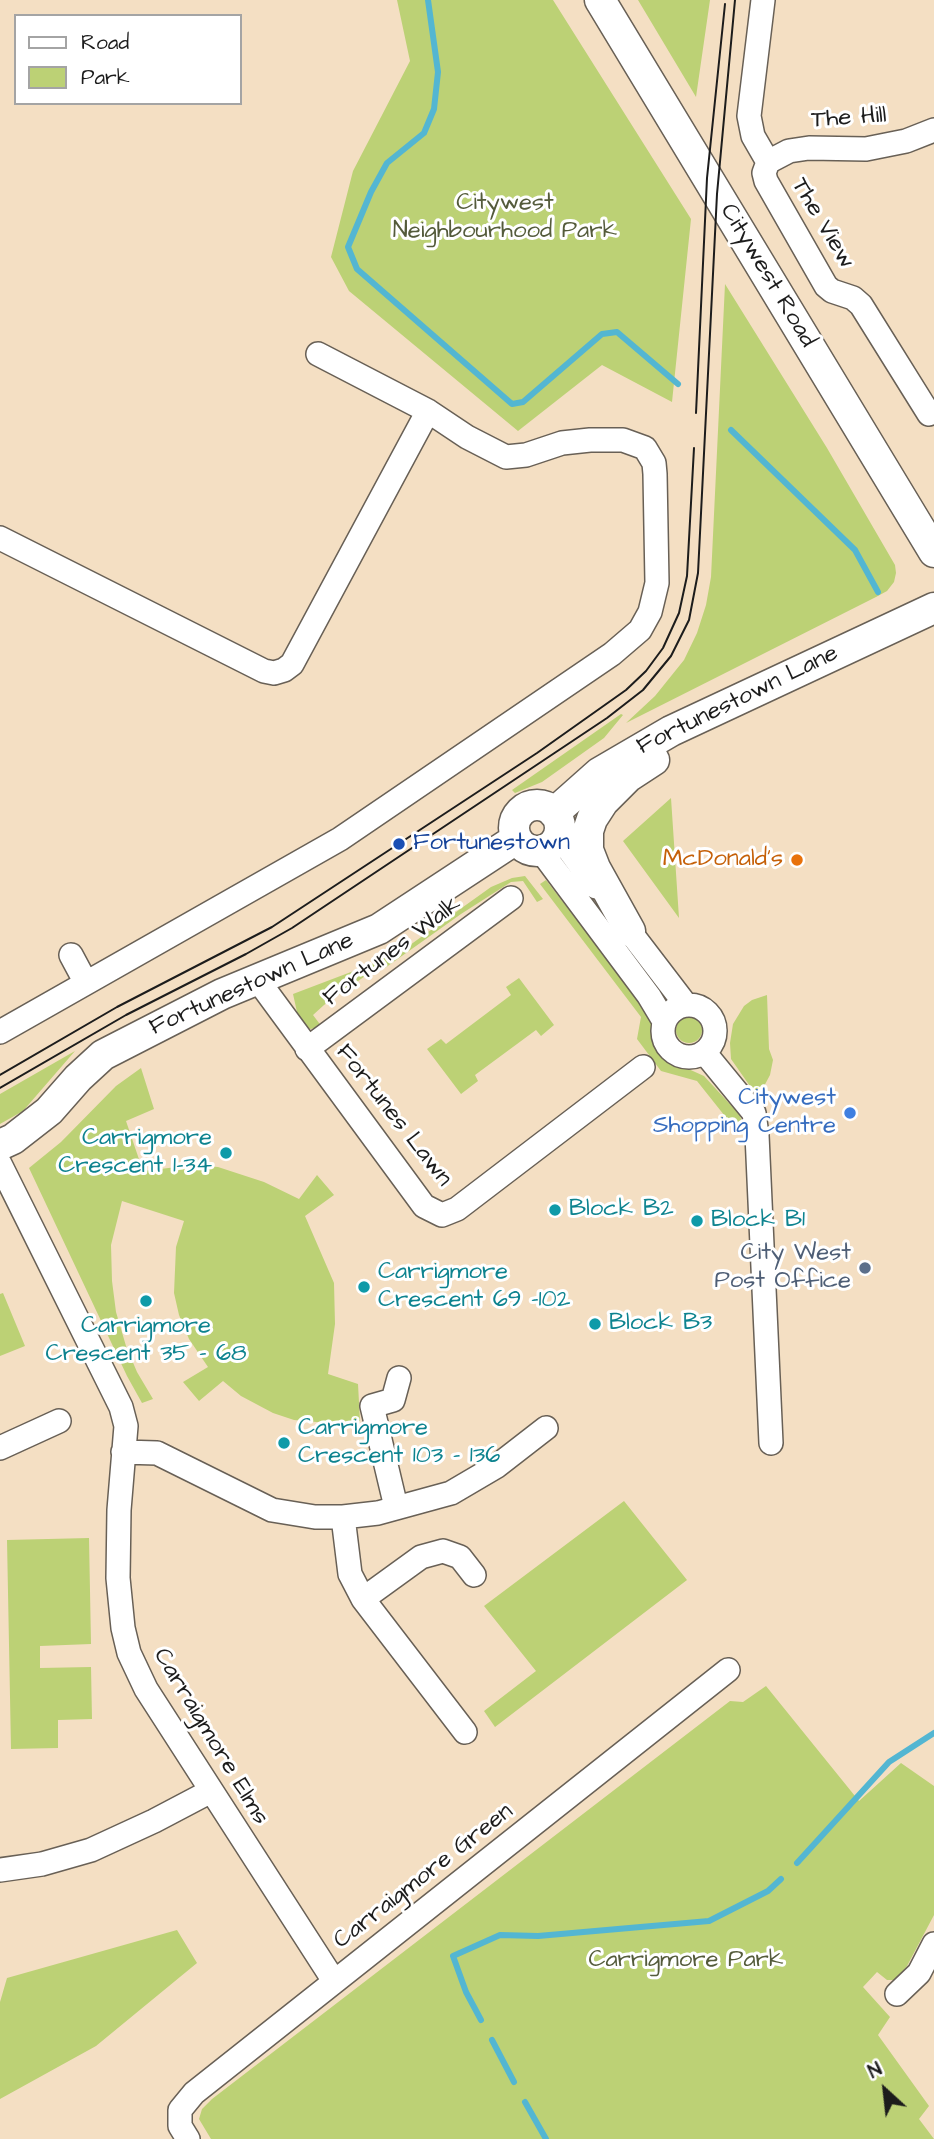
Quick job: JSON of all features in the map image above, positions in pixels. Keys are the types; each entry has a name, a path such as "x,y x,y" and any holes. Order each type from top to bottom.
{"street":[{"name":"Citywest Road","path":"600,0 934,552"},
{"name":"The View","path":"763,0 749,116 753,136 768,162 764,173 766,181 826,286 832,291 853,298 861,305 928,404"},
{"name":"The Hill","path":"768,162 789,151 809,148 866,149 906,141 934,130"},
{"path":"0,1032 341,838 612,654 640,630 646,621 655,599 657,583 655,474 654,463 645,448 623,440 590,440 562,443 526,455 506,457 467,437 428,411 318,354"},
{"path":"0,538 274,674 292,664 428,411"},
{"name":"Fortunestown Lane","path":"0,1145 13,1139 49,1111 103,1055 165,1022 257,979 379,929 542,835 598,773 636,750 777,680 934,608"},
{"path":"630,931 604,887 588,850 588,831 597,810 628,777 759,700 777,680"},
{"path":"542,835 630,931 686,1005"},
{"path":"542,835 649,996 664,1021 663,1038 673,1052 688,1058 705,1052 714,1038 714,1021 702,1008 686,1005 673,1010 664,1021"},
{"name":"Fortunes Walk","path":"307,1049 511,898"},
{"path":"71,955 86,983"},
{"name":"Fortunes Lawn","path":"257,979 424,1206 442,1215 457,1209 643,1067"},
{"path":"705,1052 754,1113 771,1443"},
{"name":"Carraigmore Elms","path":"0,1164 5,1189 121,1407 126,1426 118,1578 123,1628 129,1653 146,1689 334,1981"},
{"path":"396,1507 372,1406 393,1400 399,1378"},
{"path":"0,1448 59,1421"},
{"path":"123,1452 157,1454 272,1510 315,1517 343,1517 378,1513 451,1493 497,1466 546,1428"},
{"path":"343,1517 349,1574 363,1599 465,1732"},
{"path":"363,1599 421,1557 443,1551 460,1557 474,1575"},
{"name":"Carraigmore Green","path":"188,2139 180,2126 180,2110 194,2093 729,1670"},
{"path":"0,1870 42,1864 91,1850 211,1791"},
{"path":"897,1994 919,1973 934,1944"}],"green space":[{"name":"Citywest Neighbourhood Park","path":"397,0 553,0 691,219 672,402 602,365 518,431 349,291 331,257 353,171 410,61"},
{"path":"638,0 710,0 696,97"},
{"path":"725,284 827,448 895,565 894,582 887,591 876,597 626,723 655,696 684,660 706,605 711,577"},
{"path":"623,715 604,738 542,782 515,793 512,790"},
{"path":"671,798 679,918 623,841"},
{"path":"525,876 543,899 537,902 523,881 511,882 385,968 378,967 324,1005 313,1015 322,1027 310,1029 299,1021 293,994 372,964 410,945 491,887"},
{"path":"546,880 651,1016 655,1040 664,1058 704,1076 739,1114 747,1133 734,1135 732,1125 697,1081 661,1071 637,1039 641,1017 540,884"},
{"path":"519,978 554,1025 541,1036 536,1030 475,1075 478,1081 461,1094 427,1049 441,1039 446,1044 511,995 506,987"},
{"path":"767,995 769,1049 773,1060 770,1075 758,1093 752,1089 731,1059 730,1043 733,1024 744,1006"},
{"path":"689,1017 698,1021 702,1030 698,1039 689,1043 680,1039 676,1030 680,1021"},
{"path":"75,1051 23,1111 0,1124 0,1094"},
{"path":"141,1068 154,1109 126,1121 143,1171 194,1165 218,1167 264,1182 299,1199 317,1175 334,1195 305,1216 334,1283 335,1324 328,1374 358,1384 360,1421 339,1424 294,1420 273,1413 241,1396 223,1381 199,1401 183,1382 208,1367 189,1339 174,1293 176,1247 184,1221 122,1201 111,1245 112,1281 116,1312 126,1346 153,1399 142,1403 29,1168 61,1142 116,1086"},
{"path":"3,1293 25,1346 0,1356 0,1294"},
{"path":"624,1501 687,1580 495,1727 484,1711 536,1671 484,1606"},
{"path":"89,1538 91,1644 40,1646 40,1668 91,1667 92,1719 58,1720 58,1748 11,1749 7,1540"},
{"name":"Carrigmore Park","path":"766,1686 859,1801 901,1763 934,1786 934,1915 907,1966 896,1980 887,1980 877,1972 863,1987 890,2017 878,2035 929,2106 919,2119 934,2139 211,2139 199,2119 202,2109 212,2099 730,1701 743,1702"},
{"path":"177,1930 197,1963 96,2046 0,2099 0,2002 7,1978"}],"waterway":[{"path":"428,0 438,72 434,109 424,133 387,163 371,192 348,247 357,269 512,404 523,402 602,334 617,332 678,384"},
{"path":"731,430 855,550 878,592"},
{"path":"797,1863 889,1762 934,1733"},
{"path":"481,2020 466,1992 453,1956 500,1935 538,1936 709,1921 768,1891 781,1879"},
{"path":"492,2040 514,2082"},
{"path":"525,2102 546,2139"}],"tram line":[{"path":"0,1088 126,1015 292,928 607,718 643,690 671,656 689,620 698,573 717,194 735,0"},
{"path":"696,413 707,178 725,4"},
{"path":"0,1075 117,1007 272,927 537,753 626,690 646,671 663,648 679,613 687,576 694,448"}],"place":[{"name":"Fortunestown","path":"399,844"},
{"name":"McDonald's","path":"797,860"},
{"name":"Citywest Shopping Centre","path":"850,1113"},
{"name":"Carrigmore Crescent 1-34","path":"226,1153"},
{"name":"Block B2","path":"555,1210"},
{"name":"Block B1","path":"697,1221"},
{"name":"City West Post Office","path":"865,1268"},
{"name":"Carrigmore Crescent 69 -102","path":"364,1287"},
{"name":"Carrigmore Crescent 35 - 68","path":"146,1301"},
{"name":"Block B3","path":"595,1324"},
{"name":"Carrigmore Crescent 103 - 136","path":"284,1443"}]}
